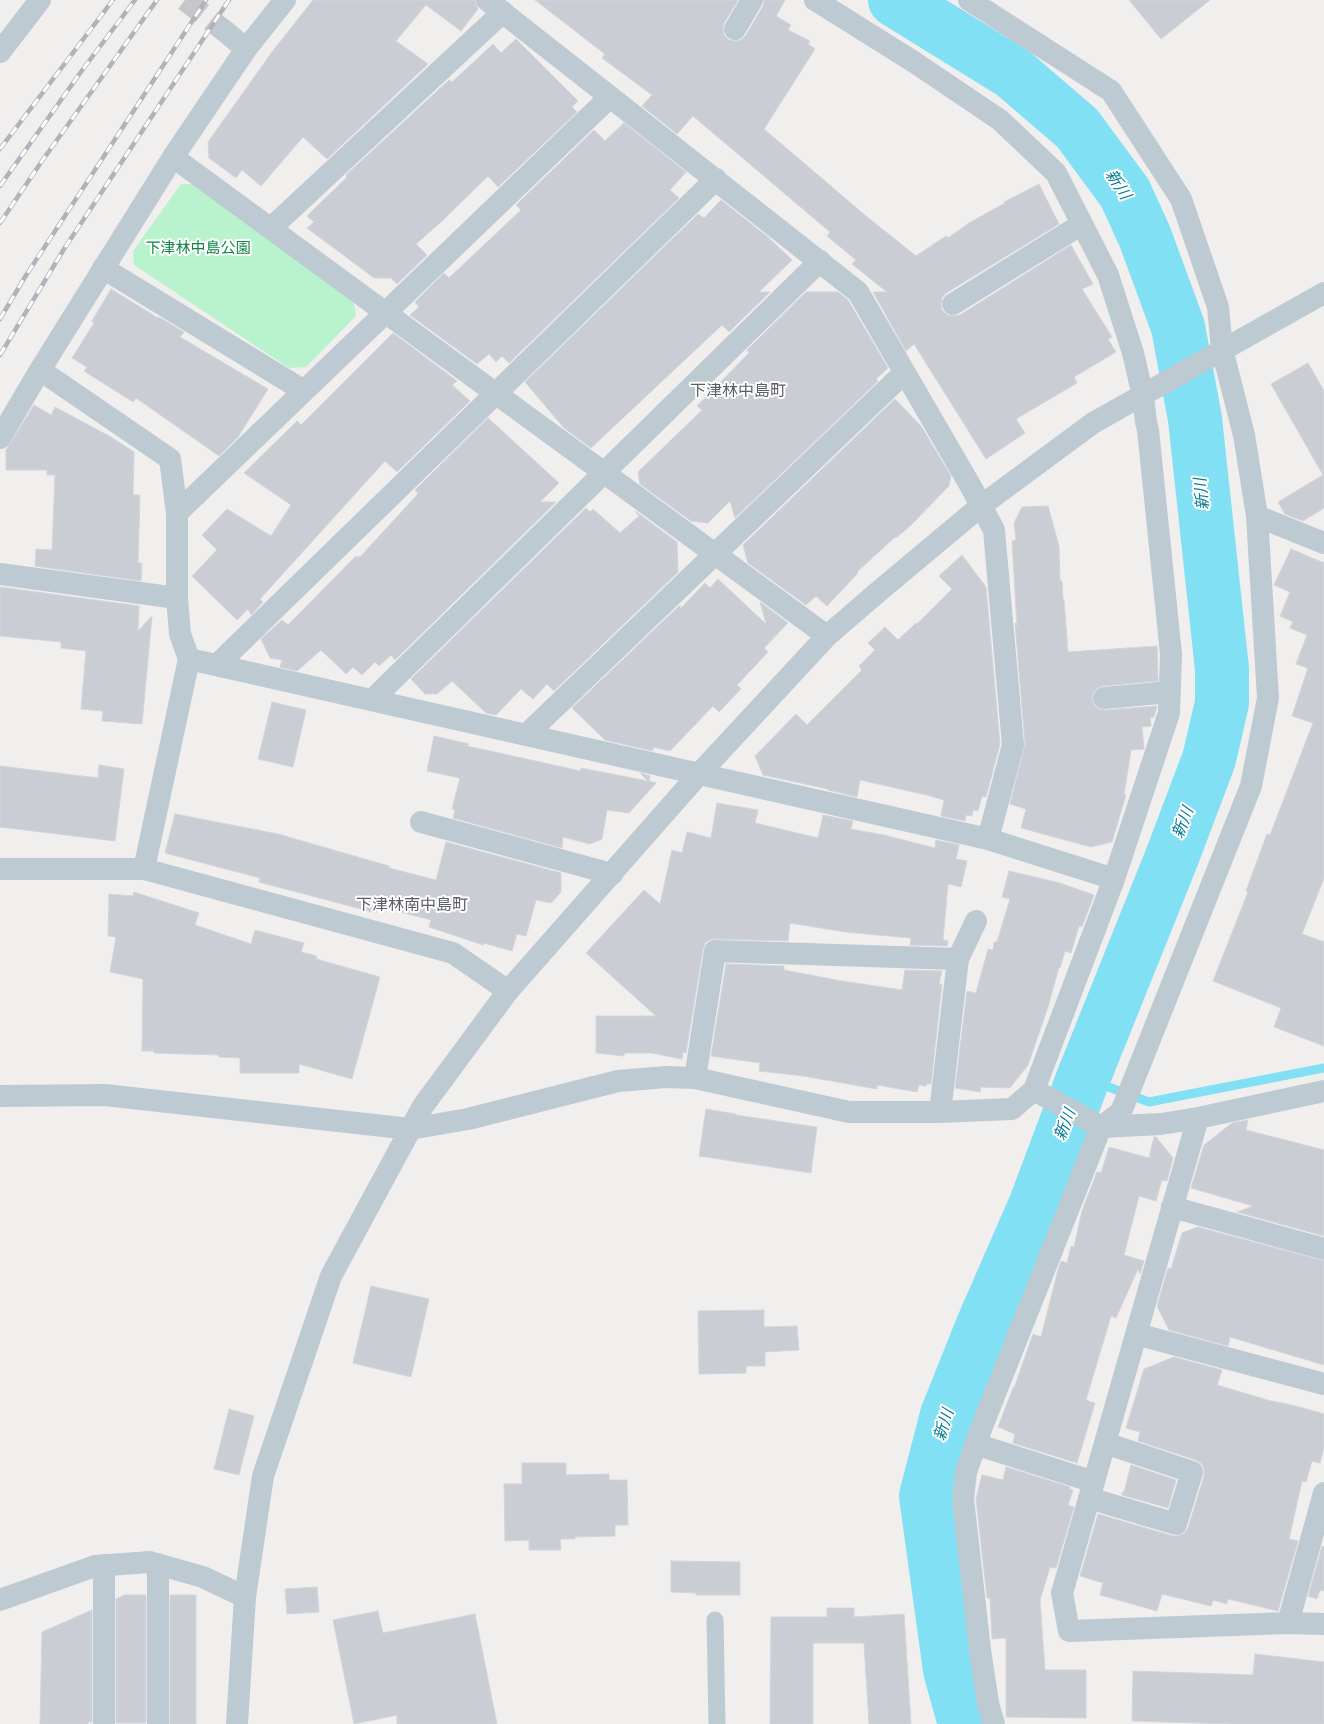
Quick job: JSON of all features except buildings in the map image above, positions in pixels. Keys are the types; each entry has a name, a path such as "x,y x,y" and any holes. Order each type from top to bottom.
{"street":[{"path":"0,52 40,0"},
{"path":"0,438 40,370 173,157 246,49 285,0"},
{"path":"735,29 752,0"},
{"path":"0,1096 105,1095 410,1129 468,1119 618,1081 666,1077 695,1078 849,1112 940,1112 1012,1109 1041,1094 1169,713 1171,654 1148,430 1143,396 1133,353 1108,275 1056,173 1000,120 914,62 815,0"},
{"path":"969,0 1111,91 1181,199 1218,307 1215,354 1244,435 1257,516 1268,698 1251,786 1121,1112 1096,1124 975,1444 966,1472 963,1499 980,1650 988,1703 994,1724"},
{"path":"271,228 495,6 858,292 982,505 994,530 1013,745 988,839"},
{"path":"226,32 246,49"},
{"path":"177,513 610,97"},
{"path":"173,157 827,636"},
{"path":"217,665 716,179"},
{"path":"953,304 1082,224"},
{"path":"372,700 820,261"},
{"path":"103,268 304,391"},
{"path":"236,1724 244,1597 263,1476 331,1276 423,1106 508,991 699,774 827,636 982,505 1093,423 1324,293"},
{"path":"40,370 170,459 177,513 177,598 180,634 189,659 144,869"},
{"path":"526,735 904,373"},
{"path":"1257,516 1320,537"},
{"path":"0,574 177,598"},
{"path":"189,659 988,839 1114,879"},
{"path":"1104,698 1170,692"},
{"path":"421,822 612,874"},
{"path":"0,869 144,869 453,953 508,991"},
{"path":"940,1112 958,959 976,921"},
{"path":"695,1078 715,951 958,959"},
{"path":"1041,1094 1096,1124 1161,1124 1198,1118 1324,1090"},
{"path":"1198,1118 1062,1593 1068,1631 1288,1623 1324,1624"},
{"path":"1172,1207 1324,1248"},
{"path":"1136,1334 1324,1384"},
{"path":"975,1444 1176,1524 1192,1472 1105,1443"},
{"path":"1288,1623 1324,1493"},
{"path":"0,1600 95,1566 150,1562 203,1577 244,1597"},
{"path":"158,1564 158,1724"},
{"path":"104,1565 104,1724"}],"lane":[{"path":"715,1620 718,1724"}],"green space":[{"name":"下津林中島公園","path":"181,184 194,184 354,303 356,316 306,367 289,368 134,265 133,251"}],"waterway":[{"name":"新川","path":"895,0 1013,73 1077,128 1125,193 1145,237 1178,327 1195,419 1222,669 1222,703 1209,759 1172,857 1082,1081 1035,1206 983,1325 947,1415 926,1496 950,1670 965,1724"},
{"path":"1084,1075 1106,1086 1149,1102 1324,1068"}],"tunnel":[{"path":"185,0 226,32"}],"railway":[{"path":"0,149 113,0"},
{"path":"0,186 83,69 135,0"},
{"path":"0,223 42,161 157,0"},
{"path":"0,319 25,277 206,0"},
{"path":"0,355 64,249 229,0"}],"district":[{"name":"下津林中島町","path":"738,392"},
{"name":"下津林南中島町","path":"412,906"}]}
